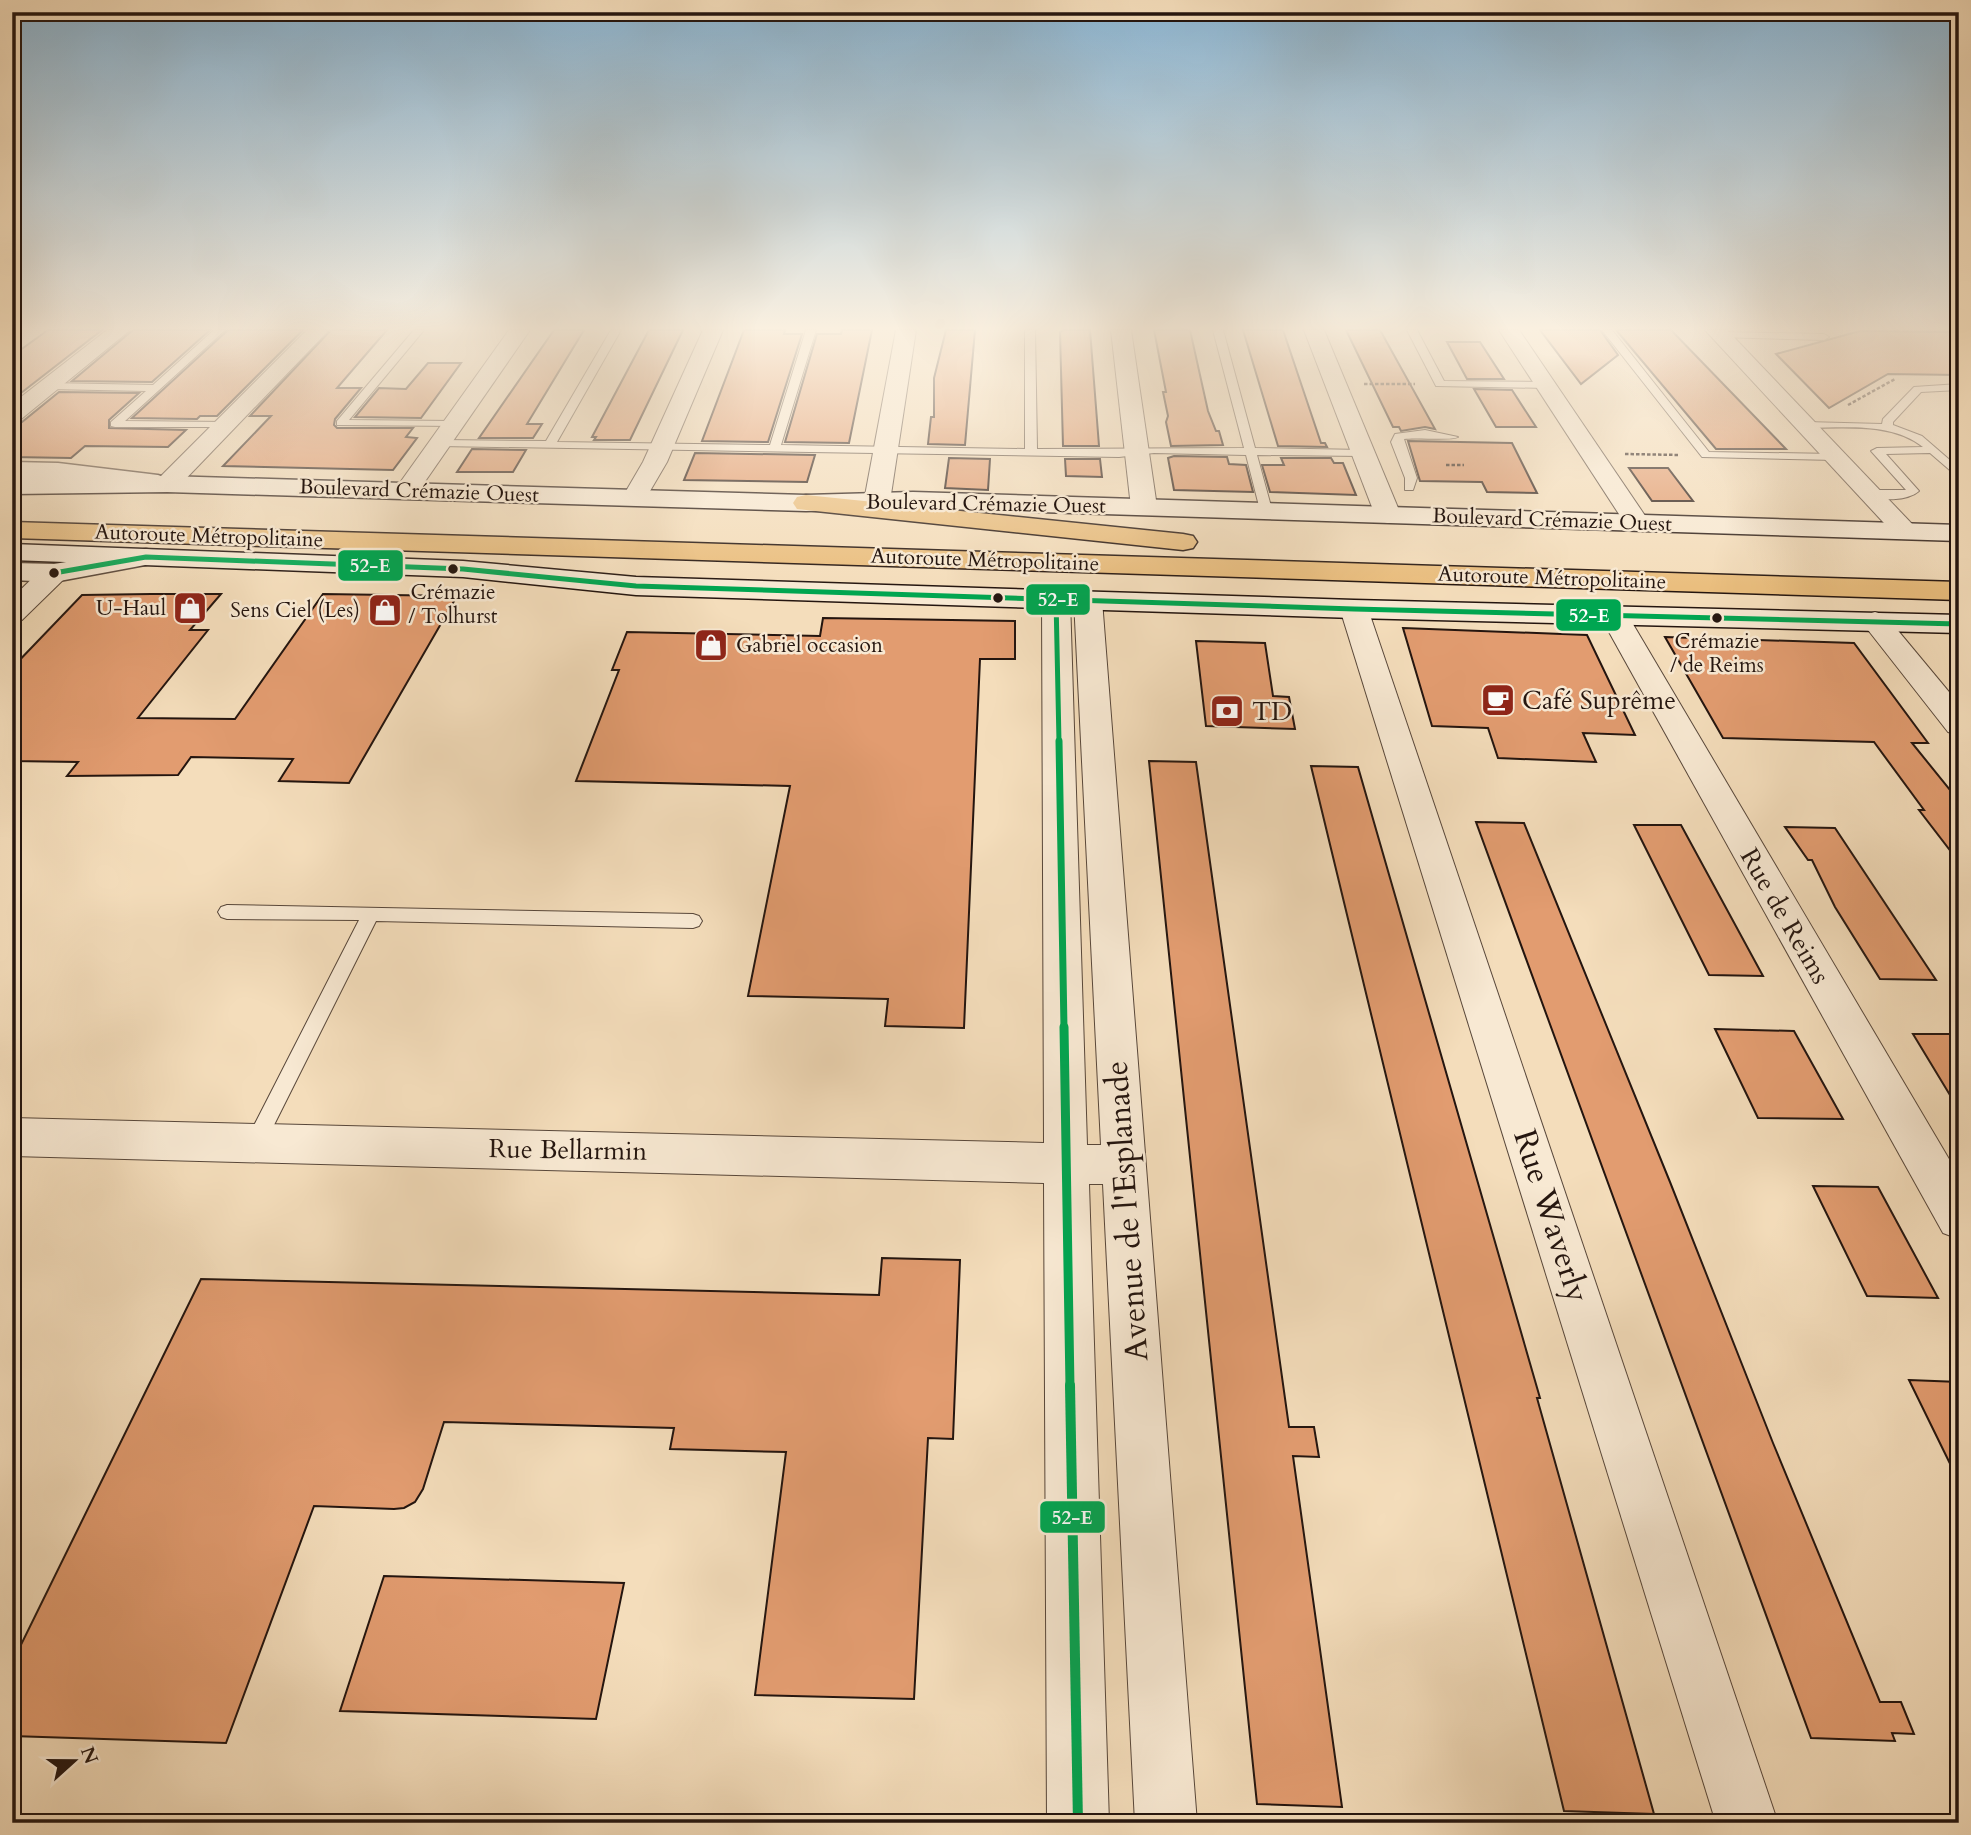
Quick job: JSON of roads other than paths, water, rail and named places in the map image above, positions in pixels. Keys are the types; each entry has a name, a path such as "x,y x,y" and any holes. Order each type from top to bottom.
{"highway":[{"path":"806,503 1183,542"},
{"name":"Autoroute Métropolitaine","path":"12,506 1959,565"},
{"name":"Autoroute Métropolitaine","path":"12,530 1959,591"},
{"path":"463,569 1033,562"}],"main road":[{"path":"12,470 58,471 167,484"},
{"name":"Boulevard Crémazie Ouest","path":"12,486 167,484 806,503 877,501 1266,510 1959,533"},
{"path":"12,552 463,569 607,585 1354,609 1959,624"},
{"path":"12,571 54,573 146,558"}],"street":[{"path":"167,484 235,416"},
{"path":"406,491 460,416"},
{"path":"634,498 675,416"},
{"path":"877,501 892,416"},
{"path":"1133,416 1144,508"},
{"path":"1348,416 1388,515"},
{"path":"1566,416 1637,523"},
{"path":"1797,416 1905,531"},
{"path":"12,614 54,573"},
{"name":"Avenue de l'Esplanade","path":"1072,600 1067,1164 1078,1823"},
{"name":"Avenue de l'Esplanade","path":"1072,600 1124,1165 1166,1823"},
{"name":"Rue Waverly","path":"1354,609 1747,1823"},
{"name":"Rue de Reims","path":"1613,614 1959,1218"},
{"path":"1875,621 1959,724"},
{"name":"Rue Bellarmin","path":"12,1137 1124,1165"}],"lane":[{"path":"124,416 115,424 226,425"},
{"path":"347,416 341,423 551,444 1031,453 1363,453"},
{"path":"551,444 567,416"},
{"path":"775,447 785,416"},
{"path":"1031,416 1031,453"},
{"path":"1241,416 1266,510"},
{"path":"1675,416 1706,455 1835,457"},
{"path":"1888,429 1887,421 1892,416"},
{"path":"1806,425 1888,429 1914,436 1959,475"},
{"path":"1409,488 1411,478 1397,442 1399,436 1425,433 1452,438"},
{"path":"1872,494 1906,495 1913,491 1877,451 1931,450"},
{"path":"227,912 693,921"},
{"path":"255,1143 371,914"}],"place":[{"name":"Crémazie / Tolhurst","path":"453,569"},
{"name":"U-Haul","path":"190,608"},
{"name":"Sens Ciel (Les)","path":"385,610"},
{"name":"Crémazie / de Reims","path":"1717,618"},
{"name":"Gabriel occasion","path":"711,645"},
{"name":"Café Suprême","path":"1498,700"},
{"name":"TD","path":"1227,711"}]}
